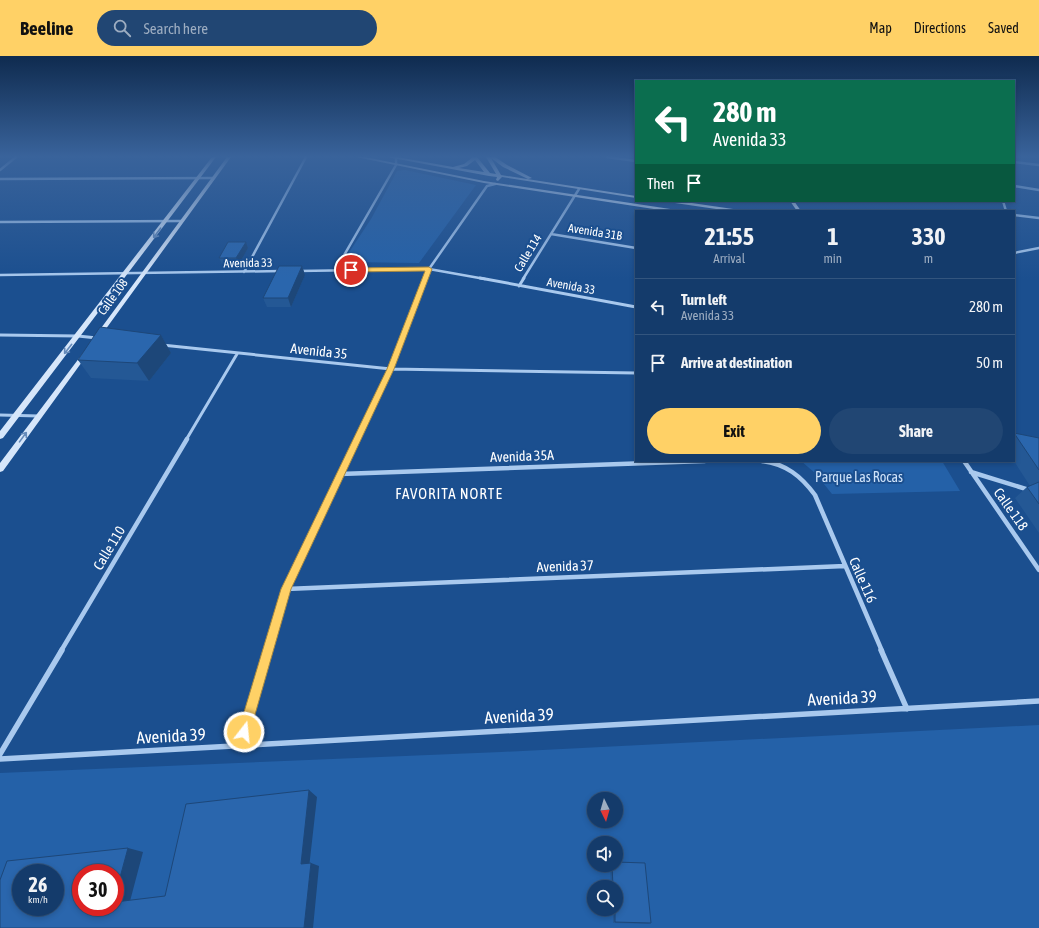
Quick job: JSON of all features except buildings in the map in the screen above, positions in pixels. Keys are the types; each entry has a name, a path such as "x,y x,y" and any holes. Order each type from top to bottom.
{"street":[{"name":"Calle 108","path":"0,436 183,198"},
{"name":"Calle 108","path":"0,469 199,198"},
{"path":"244,272 284,198"},
{"path":"335,270 377,198"},
{"path":"240,746 286,589 391,369 429,269 477,198"},
{"name":"Calle 114","path":"519,286 572,198"},
{"path":"591,198 671,210"},
{"path":"675,202 733,210"},
{"path":"1015,215 1039,218"},
{"path":"0,222 182,221"},
{"name":"Avenida 31B","path":"551,234 635,248"},
{"path":"1015,252 1039,248"},
{"name":"Avenida 33","path":"297,271 429,269 635,307"},
{"name":"Avenida 33","path":"0,275 289,271"},
{"path":"0,335 78,336 92,344 104,339"},
{"name":"Avenida 35","path":"159,345 391,369 635,373"},
{"name":"Calle 110","path":"0,754 238,354"},
{"path":"0,415 39,416"},
{"name":"Avenida 35A","path":"340,474 677,462"},
{"name":"Calle 116","path":"771,462 789,469 803,480 815,495 907,708"},
{"name":"Calle 118","path":"965,462 1039,570"},
{"path":"971,472 1039,493"},
{"name":"Avenida 37","path":"286,589 845,566"},
{"name":"Avenida 39","path":"0,759 1039,701"}],"green space":[{"path":"383,198 467,198 419,263 347,262 344,260 371,219"},
{"name":"Parque Las Rocas","path":"802,462 943,462 960,491 832,494 815,473"},
{"path":"1039,725 1039,928 0,928 0,773 501,752"}],"district":[{"name":"FAVORITA NORTE","path":"449,494"}],"route":[{"path":"244,732 286,589 391,369 429,269 351,270"}]}
